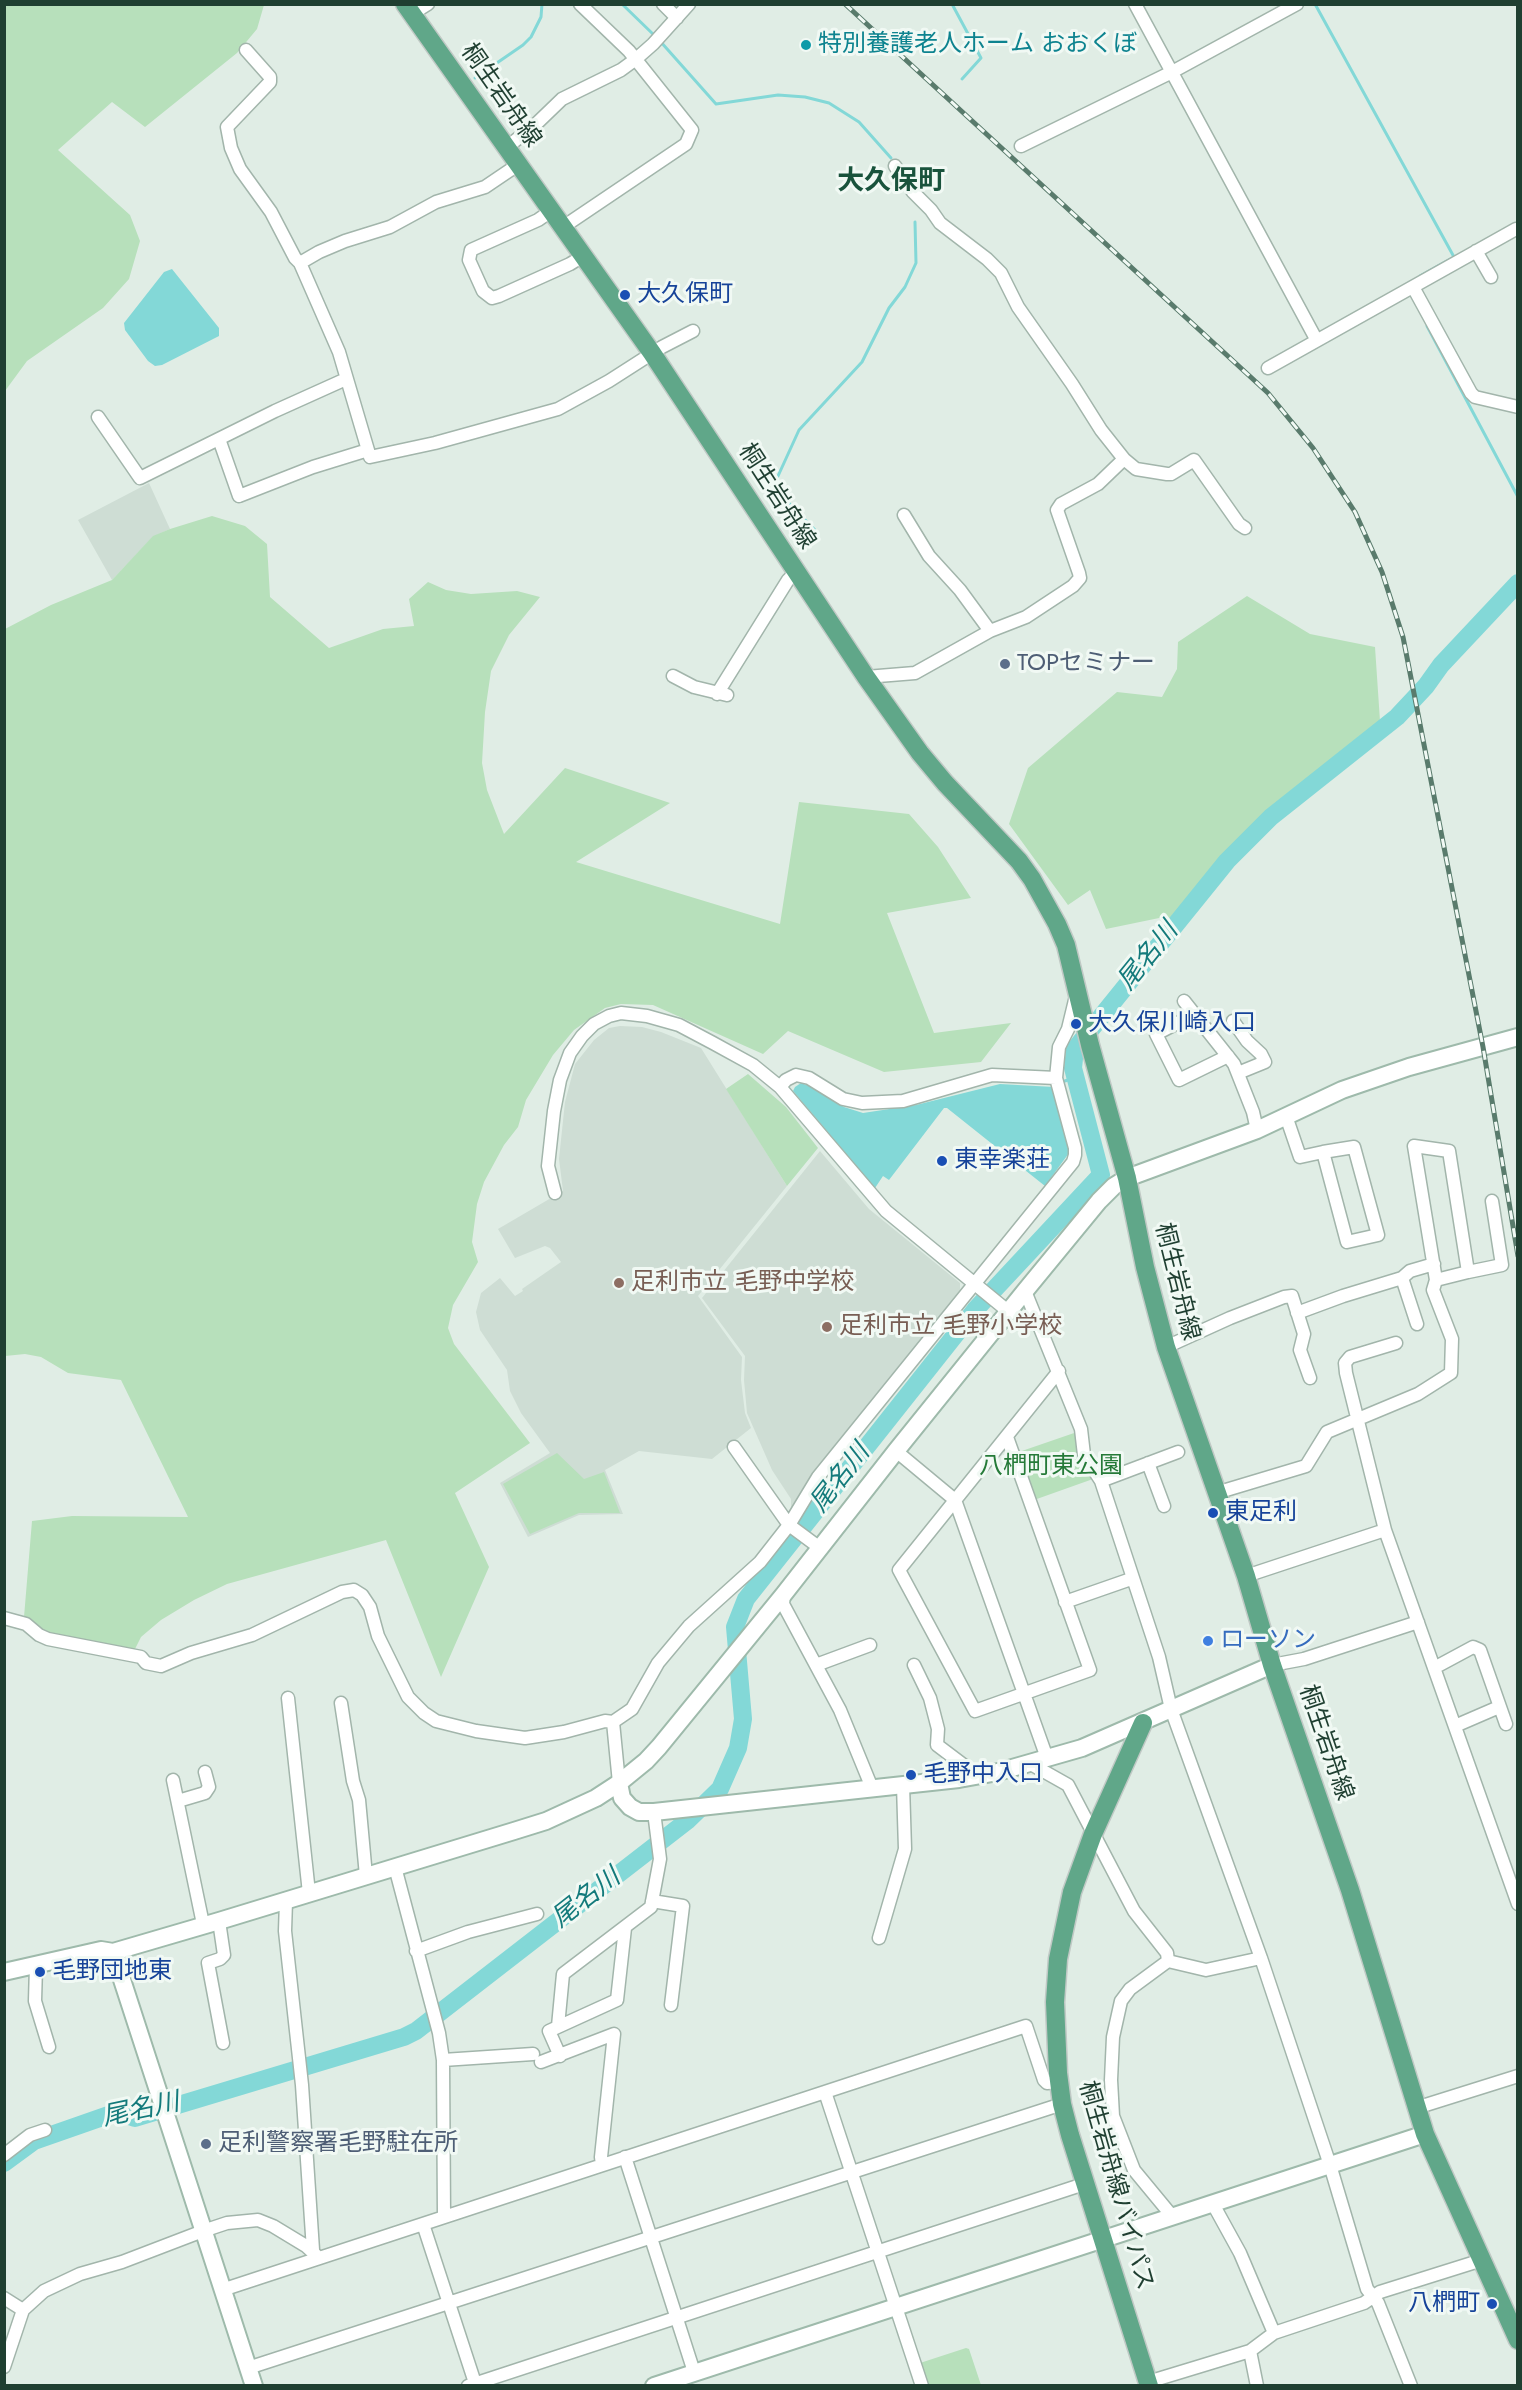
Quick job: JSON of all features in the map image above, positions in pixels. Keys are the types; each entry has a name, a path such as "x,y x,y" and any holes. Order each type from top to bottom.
{"main road":[{"name":"桐生岩舟線","path":"409,9 652,353 866,677 920,753 945,783 1000,840 1032,879 1052,914 1066,945 1090,1045 1127,1178 1145,1267 1166,1347 1246,1576 1272,1665 1350,1890 1425,2134 1518,2340"},
{"name":"桐生岩舟線バイパス","path":"1143,1723 1093,1834 1072,1892 1058,1959 1055,2024 1062,2104 1084,2184 1149,2384"}],"street":[{"path":"409,9 428,4"},
{"path":"563,227 686,144 692,129 636,59 580,4"},
{"path":"663,4 677,18"},
{"path":"507,147 534,126 562,99 621,70 636,59 653,44 689,4"},
{"path":"1135,4 1316,339"},
{"path":"1021,146 1172,72 1297,4"},
{"path":"246,50 270,77 270,82 227,127 229,140 240,169 271,212 295,258 300,263 339,352 369,456 435,443 558,409 693,331"},
{"path":"300,263 345,241 390,227 436,202 485,187 519,164"},
{"path":"895,166 913,192 940,223 987,259 1001,273 1018,307 1101,430 1124,459 1136,469 1167,474 1171,474 1194,459 1239,525 1245,528"},
{"path":"552,211 538,220 471,250 469,260 483,291 492,298 499,296 583,256"},
{"path":"1268,368 1316,339 1516,229"},
{"path":"1476,250 1491,277"},
{"path":"1413,287 1471,393 1475,397 1518,407"},
{"path":"98,417 140,478 346,379"},
{"path":"219,439 239,496 313,467 368,450"},
{"path":"866,677 915,673 990,631 1026,617 1077,582 1080,573 1057,510 1061,504 1098,483 1124,459"},
{"path":"904,514 929,556 960,590 990,631"},
{"path":"673,676 694,687 722,695 788,580 796,572"},
{"path":"4,1618 26,1624 48,1639 141,1657 146,1663 161,1666 191,1653 252,1635 342,1592 354,1590 362,1595 370,1607 378,1636 408,1697 436,1721 476,1731 525,1738 564,1732 604,1720 613,1722 632,1709 658,1663 689,1626 760,1562 791,1526 818,1478 978,1288 1073,1162 1076,1155 1056,1078 1059,1047 1068,1029 1077,992"},
{"path":"1184,1001 1228,1056 1238,1073 1253,1112 1257,1130"},
{"path":"555,1192 548,1166 556,1094 570,1053 594,1024 609,1016 636,1013 679,1025 753,1065 780,1087 878,1204 896,1222 1003,1307"},
{"path":"1195,1014 1156,1034 1179,1080 1228,1056"},
{"path":"1233,1021 1266,1062 1238,1073"},
{"path":"4,1972 101,1950 113,1952 546,1821 596,1798 646,1761 784,1594 815,1544 896,1451 1003,1307 1025,1291 1114,1186 1127,1178 1257,1130 1318,1100 1368,1080 1518,1037"},
{"path":"780,1087 786,1080 796,1075 809,1078 843,1099 862,1103 903,1101 992,1075 1056,1078"},
{"path":"1286,1116 1300,1157 1323,1152 1354,1147 1378,1235 1347,1242 1323,1152"},
{"path":"1216,1493 1306,1466 1327,1432 1418,1394 1451,1373 1452,1339 1432,1290 1436,1280 1434,1264 1414,1146 1449,1151 1468,1272"},
{"path":"1436,1280 1502,1265 1492,1202"},
{"path":"1297,1312 1402,1278 1410,1271 1434,1264"},
{"path":"1402,1278 1418,1324"},
{"path":"1025,1291 1081,1429 1084,1455 1101,1481 1131,1579 1159,1657 1171,1709 1261,1958 1330,2165 1367,2289 1378,2303 1411,2385"},
{"path":"1166,1347 1284,1297 1292,1296 1304,1334 1300,1350 1310,1378"},
{"path":"1396,1343 1350,1358 1345,1363 1346,1373 1385,1530 1518,1904"},
{"path":"1007,1437 1090,1670 975,1711 899,1570 1059,1371"},
{"path":"734,1447 791,1526 815,1544"},
{"path":"896,1451 955,1500 1047,1758"},
{"path":"1101,1481 1178,1452"},
{"path":"1148,1463 1164,1506"},
{"path":"1246,1576 1385,1530"},
{"path":"1065,1602 1131,1579"},
{"path":"784,1594 783,1604 840,1710 872,1788"},
{"path":"613,1722 622,1798 630,1807 639,1812 722,1806 978,1776 1082,1748 1272,1665 1304,1659 1418,1622"},
{"path":"816,1665 870,1646"},
{"path":"1434,1668 1473,1647 1480,1650 1506,1724"},
{"path":"914,1665 930,1698 938,1729 937,1745 978,1776"},
{"path":"288,1698 309,1893"},
{"path":"341,1703 353,1781 359,1800 366,1876"},
{"path":"1455,1726 1499,1707"},
{"path":"1029,1763 1068,1785 1134,1911 1167,1953 1168,1961"},
{"path":"178,1801 205,1793 209,1787 206,1772"},
{"path":"173,1780 211,1922 224,1955 220,1959 208,1962 223,2043"},
{"path":"879,1938 905,1849 903,1785"},
{"path":"558,2026 564,1974 651,1907 660,1859 654,1812"},
{"path":"395,1866 439,2033 443,2060 444,2217"},
{"path":"286,1901 285,1931 302,2085 316,2254"},
{"path":"652,1901 683,1906 671,2005"},
{"path":"416,1951 468,1932 537,1914"},
{"path":"560,2056 549,2031 617,2000 625,1928"},
{"path":"113,1952 254,2385"},
{"path":"1172,2216 1134,2170 1113,2115 1111,2080 1113,2037 1121,2001 1130,1989 1168,1961 1206,1970 1261,1958"},
{"path":"36,1966 35,2001 49,2047"},
{"path":"222,2289 316,2254 423,2224 1026,2026 1044,2080 1047,2083 1059,2082"},
{"path":"443,2060 560,2056 614,2034 602,2165"},
{"path":"1416,2108 1518,2076"},
{"path":"825,2092 922,2385"},
{"path":"248,2368 1062,2104"},
{"path":"4,2155 30,2135 45,2130"},
{"path":"654,2385 696,2379 895,2306 1425,2134"},
{"path":"625,2157 696,2379"},
{"path":"423,2224 473,2385 1084,2184"},
{"path":"1213,2204 1240,2253 1274,2333"},
{"path":"4,2367 23,2310 44,2291 203,2231 227,2223 258,2220 273,2226 316,2254"},
{"path":"1149,2384 1250,2351 1274,2333 1336,2314 1364,2303 1380,2292 1482,2260"},
{"path":"4,2298 23,2310"},
{"path":"1250,2351 1257,2385"}],"shaded area":[{"path":"149,483 170,529 153,537 112,580 78,520"},
{"name":"足利市立 毛野中学校","path":"642,1027 661,1032 701,1048 787,1186 698,1296 742,1357 741,1380 745,1413 751,1428 712,1459 639,1451 605,1470 623,1514 579,1515 528,1537 500,1483 550,1453 521,1413 510,1391 507,1370 480,1330 476,1312 481,1293 500,1278 515,1296 561,1262 550,1248 545,1246 515,1258 498,1229 563,1191 559,1159 565,1102 575,1064 594,1040 609,1028"},
{"name":"足利市立 毛野小学校","path":"820,1151 869,1209 960,1283 960,1290 800,1495 791,1510 791,1499 772,1470 747,1413 744,1380 745,1356 702,1298"}],"green space":[{"path":"4,5 264,5 257,29 237,53 145,127 112,102 58,150 130,215 140,241 129,279 103,308 27,361 5,391"},
{"path":"212,516 245,526 267,544 270,597 329,648 383,629 414,626 409,599 428,582 446,590 471,594 517,591 540,597 509,635 491,671 485,712 482,763 487,790 504,834 565,768 670,803 576,862 780,924 799,802 909,814 938,847 971,898 887,913 934,1033 1011,1023 981,1062 884,1072 788,1031 763,1054 653,1005 621,1004 605,1008 574,1030 553,1055 526,1100 518,1127 504,1145 484,1182 477,1204 472,1242 478,1262 453,1305 448,1328 454,1344 530,1443 455,1493 489,1567 441,1677 386,1540 227,1584 161,1620 141,1637 131,1657 23,1629 32,1521 72,1516 188,1517 121,1380 68,1373 41,1357 25,1354 5,1356 5,629 51,605 112,580 153,536"},
{"path":"1247,596 1310,634 1375,647 1380,721 1249,831 1174,919 1164,917 1106,929 1090,890 1068,905 1009,824 1028,768 1117,692 1162,697 1177,669 1178,642"},
{"path":"748,1074 786,1107 818,1148 787,1186 726,1089"},
{"name":"八椚町東公園","path":"1077,1432 1093,1479 1034,1500 1016,1453"},
{"path":"557,1453 584,1479 604,1472 620,1513 579,1513 530,1534 503,1484"},
{"path":"969,2349 981,2385 925,2385 920,2363"}],"water":[{"path":"172,269 219,328 219,336 162,365 155,366 148,361 125,330 124,323 164,272"},
{"path":"801,1083 844,1107 863,1113 916,1105 1000,1084 1054,1087 1069,1153 1045,1186 947,1108 944,1108 889,1180 883,1176 875,1188 793,1091"}],"waterway":[{"path":"475,78 531,37 541,17 542,4"},
{"path":"622,4 655,36"},
{"path":"952,4 981,58 962,79"},
{"path":"1315,4 1454,257 1420,276"},
{"path":"660,41 716,104 778,95 805,97 829,103 859,122 891,158"},
{"path":"815,530 773,487 799,430 862,362 889,308 905,287 916,263 915,222"},
{"path":"1427,326 1518,497"},
{"name":"尾名川","path":"4,2163 34,2141 117,2112 135,2118 404,2037 416,2031 687,1821 720,1789 738,1748 743,1719 735,1627 746,1599 975,1310 1101,1175 1073,1068 1075,1049 1227,861 1271,817 1397,717 1426,686 1441,665 1518,583"},
{"path":"1065,1081 1076,1077"}],"railway":[{"path":"845,4 1268,393 1313,448 1355,512 1382,572 1403,637 1483,1047 1518,1256"}],"place":[{"name":"特別養護老人ホーム おおくぼ","path":"806,45"},
{"name":"大久保町","path":"625,295"},
{"name":"TOPセミナー","path":"1005,664"},
{"name":"大久保川崎入口","path":"1076,1024"},
{"name":"東幸楽荘","path":"942,1161"},
{"name":"足利市立 毛野中学校","path":"619,1283"},
{"name":"足利市立 毛野小学校","path":"827,1327"},
{"name":"東足利","path":"1213,1513"},
{"name":"ローソン","path":"1208,1641"},
{"name":"毛野中入口","path":"911,1775"},
{"name":"毛野団地東","path":"40,1972"},
{"name":"足利警察署毛野駐在所","path":"206,2144"},
{"name":"八椚町","path":"1492,2304"}],"district":[{"name":"大久保町","path":"891,182"}]}
